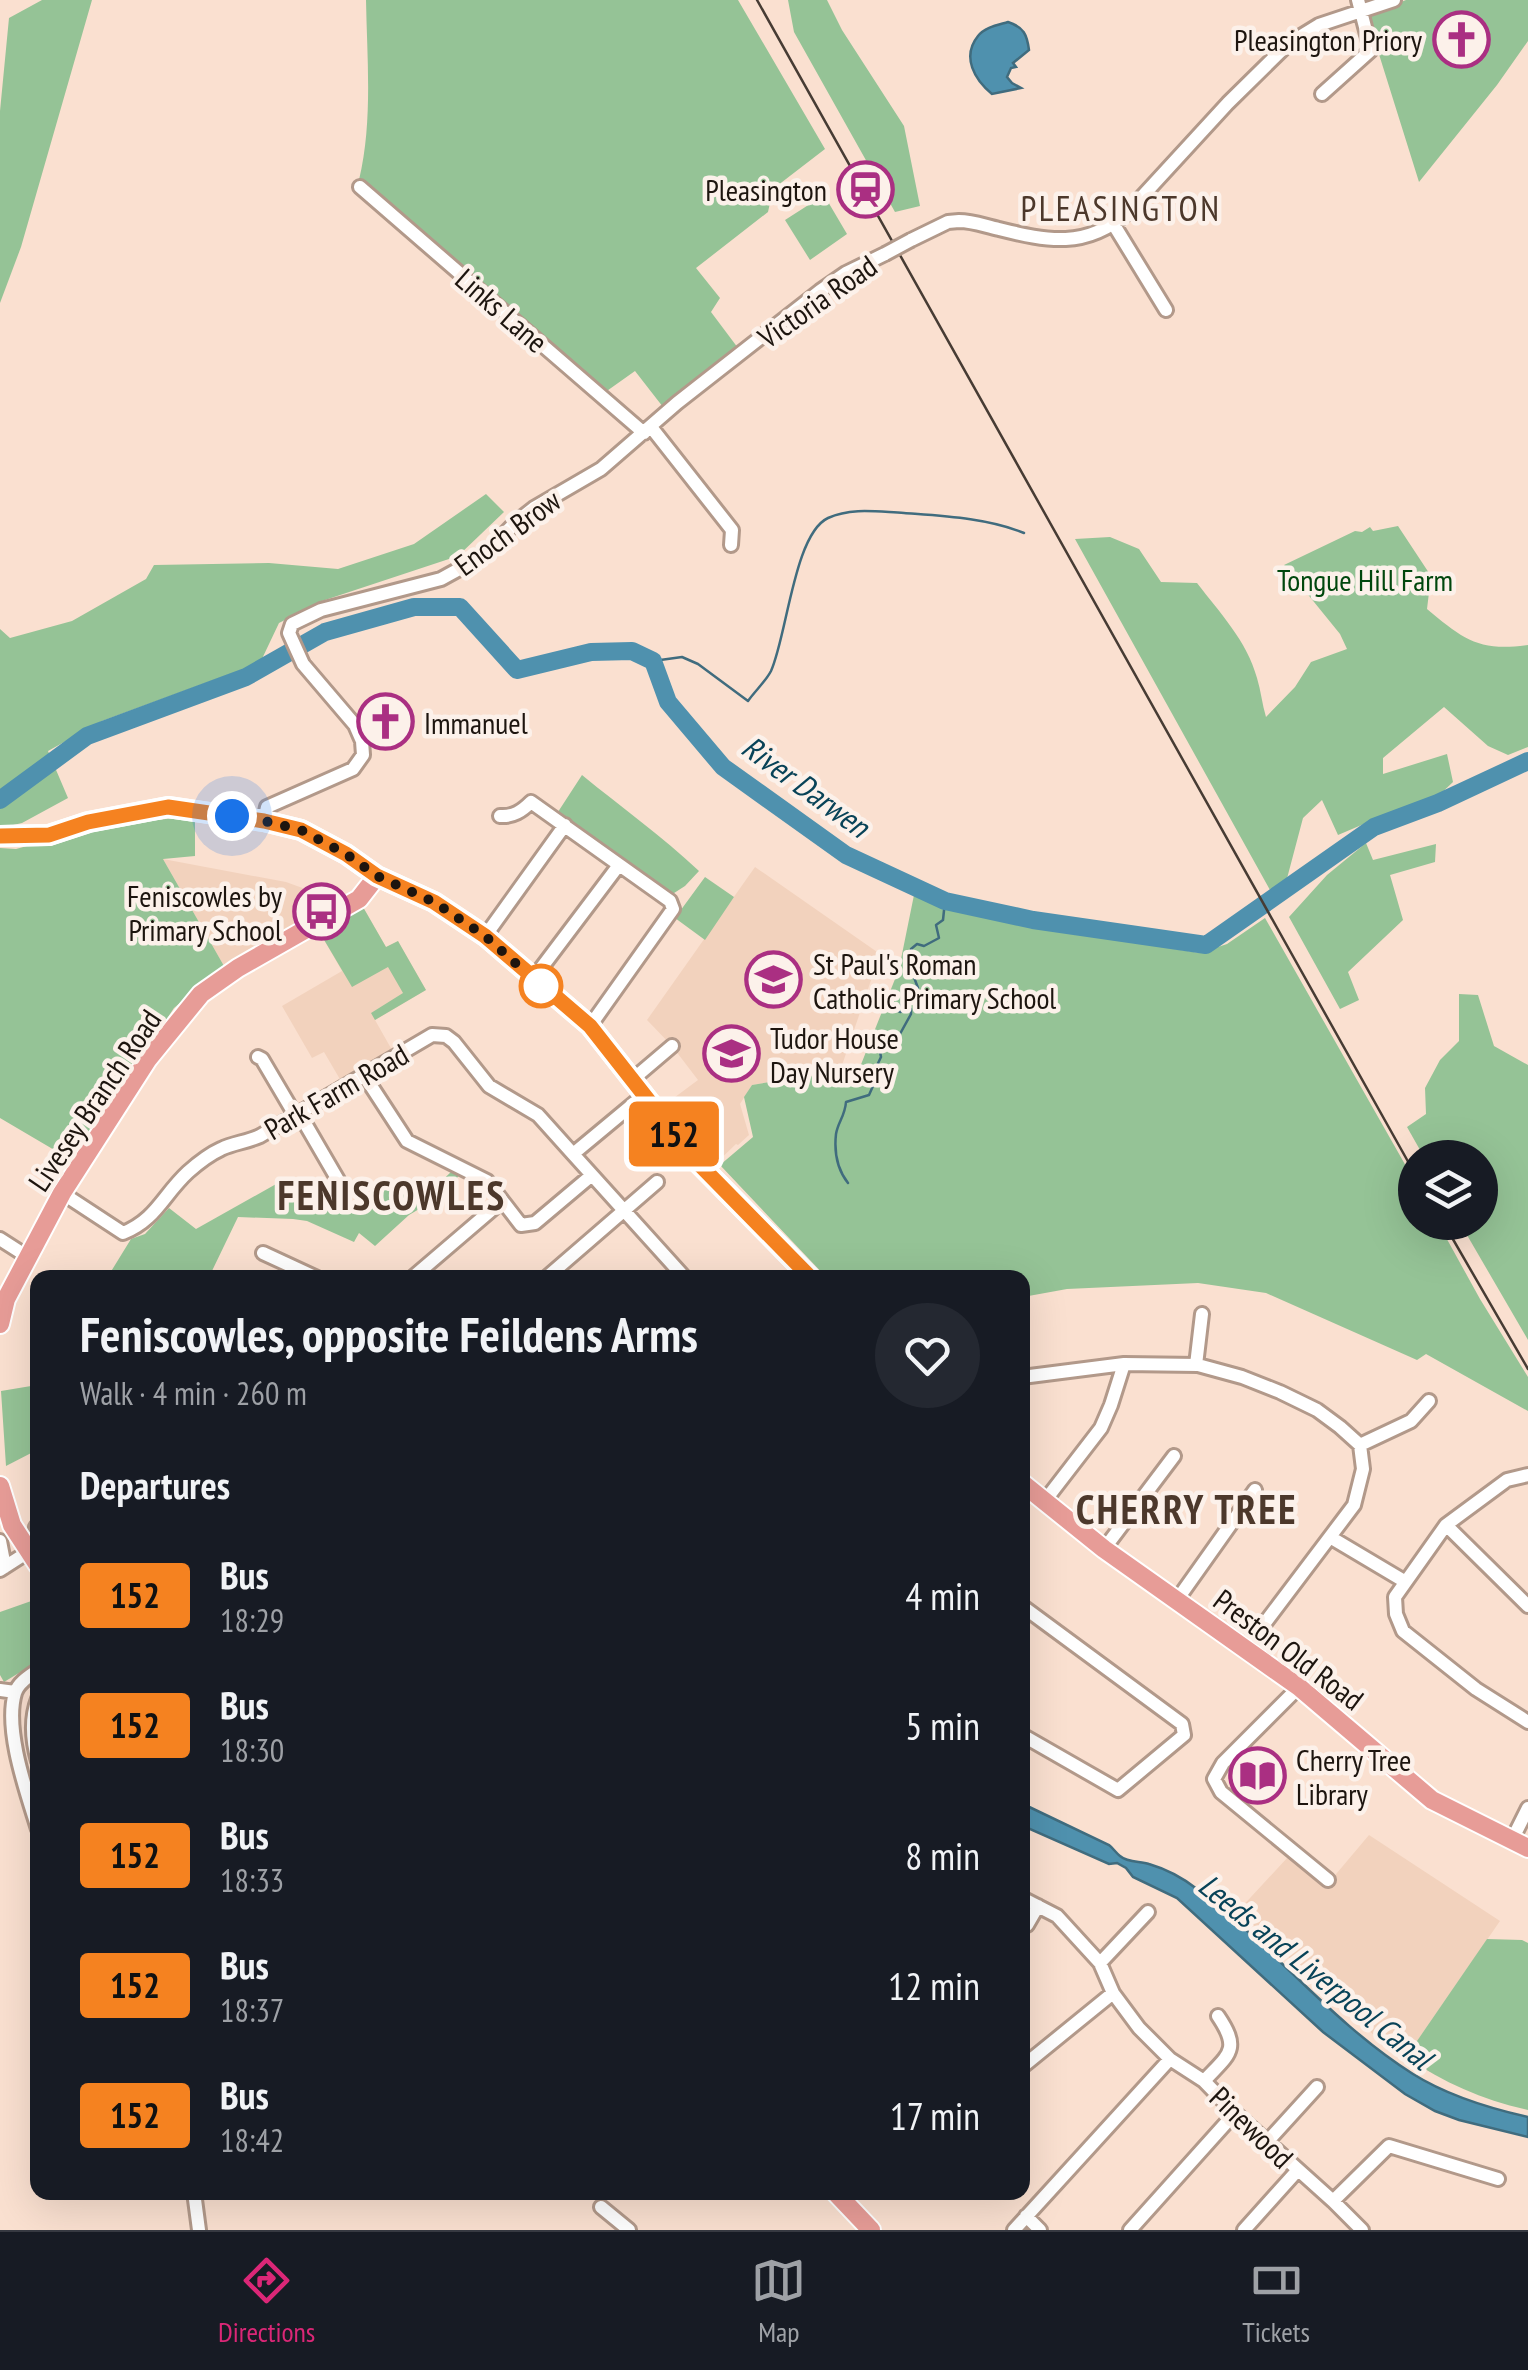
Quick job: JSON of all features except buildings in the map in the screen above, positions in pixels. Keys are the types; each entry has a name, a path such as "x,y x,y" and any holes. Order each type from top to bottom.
{"main road":[{"path":"0,836 49,835 99,820 168,807 301,830 346,854 377,876 434,902 485,936 590,1026 696,1161 802,1270"},
{"name":"Livesey Branch Road","path":"0,1324 6,1299 62,1194 148,1059 202,994 238,968 359,899 377,876"},
{"path":"0,1486 12,1525 30,1556"},
{"name":"Preston Old Road","path":"1030,1490 1104,1549 1299,1686 1432,1800 1520,1844"},
{"path":"843,2200 871,2230"}],"street":[{"name":"Victoria Road","path":"696,389 834,281 948,222 1054,240 1093,234 1114,224 1280,51 1319,25 1360,6 1394,0"},
{"path":"1322,94 1371,50 1360,6"},
{"name":"Links Lane","path":"360,187 647,430 732,530 731,545"},
{"path":"1114,224 1166,310"},
{"name":"Enoch Brow","path":"264,821 267,807 354,769 363,755 355,725 303,664 290,629 321,610 441,579 461,568 492,547 534,508 601,469 696,389"},
{"path":"500,816 523,810 531,802 670,902 673,909 590,1026"},
{"path":"492,928 565,825"},
{"path":"533,978 619,865"},
{"name":"Park Farm Road","path":"62,1194 123,1232 142,1225 186,1173 207,1158 224,1147 260,1136 432,1035 446,1036 454,1042 489,1086 538,1115 574,1154"},
{"path":"672,1046 574,1154 678,1270"},
{"path":"258,1057 338,1180"},
{"path":"364,1075 406,1141 487,1182 521,1224 535,1224 592,1175"},
{"path":"555,1270 658,1182"},
{"path":"421,1270 502,1201"},
{"path":"0,1239 28,1257"},
{"path":"262,1252 300,1270"},
{"path":"1196,1366 1202,1314"},
{"path":"1044,1502 1101,1428 1124,1364"},
{"path":"1030,1376 1124,1364 1196,1366 1242,1377 1280,1392 1317,1410 1360,1445 1363,1468 1354,1505 1246,1648"},
{"path":"1360,1445 1410,1421 1429,1401"},
{"path":"1104,1549 1174,1456"},
{"path":"1528,1475 1507,1480 1446,1525 1395,1597 1402,1630 1476,1689 1528,1722"},
{"path":"1178,1600 1254,1490"},
{"path":"1446,1525 1528,1606"},
{"path":"1330,1537 1404,1581"},
{"path":"0,1541 2,1568 30,1560"},
{"path":"1030,1612 1182,1724 1184,1736 1118,1790 1030,1740"},
{"path":"30,1676 15,1692 13,1716 16,1757 30,1803"},
{"path":"1299,1686 1222,1763 1214,1779 1220,1792 1328,1880"},
{"path":"0,1690 15,1692"},
{"path":"1520,1844 1528,1808"},
{"name":"Pinewood","path":"1030,1902 1058,1916 1100,1963 1113,1993 1170,2060 1204,2081 1333,2200 1358,2229"},
{"path":"1030,1920 1038,1906"},
{"path":"1100,1963 1148,1912"},
{"path":"1030,2061 1113,1993"},
{"path":"1204,2081 1232,2046 1230,2033 1218,2016"},
{"path":"1014,2230 1170,2060"},
{"path":"1268,2142 1317,2088"},
{"path":"1130,2230 1235,2113"},
{"path":"1333,2200 1388,2146 1498,2179"},
{"path":"1244,2230 1298,2171"},
{"path":"195,2200 199,2230"},
{"path":"601,2207 629,2230"},
{"path":"1026,2216 1040,2230"}],"shaded area":[{"path":"163,859 286,882 319,894 327,907 224,966"},
{"name":"St Paul's Roman Catholic Primary School","path":"755,867 880,954 839,1074 752,1085 740,1104 749,1135 710,1169 663,1106 698,1080 647,1020"},
{"path":"363,907 386,947 398,941 426,990 375,1020 392,1050 341,1081 324,1052 312,1058 282,1006 342,971 320,933"},
{"path":"1369,1835 1500,1921 1406,2057 1376,2037 1238,1911 1288,1857 1326,1886"}],"green space":[{"path":"42,0 92,0 21,247 0,303 0,111 9,18"},
{"path":"366,0 738,0 825,149 773,189 768,212 696,268 720,298 711,312 738,348 663,407 635,371 604,393 359,180 368,113"},
{"path":"788,0 827,0 904,126 920,206 895,212 794,32"},
{"path":"1406,0 1528,0 1528,41 1419,182 1367,16"},
{"path":"824,195 847,234 810,260 785,220"},
{"path":"486,494 504,512 458,556 322,601 279,623 260,663 102,721 48,751 68,798 22,823 0,828 0,629 10,638 72,621 146,579 154,565 269,563 338,569 414,544"},
{"name":"Tongue Hill Farm","path":"1398,526 1431,576 1427,609 1451,628 1484,645 1528,645 1528,747 1508,755 1488,746 1444,707 1383,758 1383,774 1447,754 1453,782 1432,802 1399,809 1338,835 1322,800 1303,818 1285,886 1270,890 1075,539 1110,537 1139,549 1161,582 1197,583 1247,652 1266,717 1295,687 1311,662 1347,649 1340,634 1284,565 1355,531"},
{"path":"582,775 699,871 685,886 671,895 556,815"},
{"path":"157,817 195,821 195,856 163,859 224,966 174,1008 73,1161 0,1118 0,848 16,849 100,826"},
{"path":"1366,843 1373,860 1436,844 1435,862 1390,875 1403,920 1348,972 1359,1000 1340,1009 1289,917 1327,875"},
{"path":"705,877 734,897 705,940 675,918"},
{"path":"914,895 1017,924 1200,953 1227,944 1265,918 1398,1152 1398,1240 1447,1240 1528,1377 1528,1411 1426,1354 1417,1360 1266,1293 1198,1283 1067,1289 1030,1296 1030,1270 819,1270 720,1165 753,1137 744,1097 752,1085 839,1074 860,1067 899,969"},
{"path":"363,907 386,947 398,941 426,990 375,1020 371,1013 403,993 388,967 352,987 320,933"},
{"path":"1459,994 1478,995 1494,1046 1528,1065 1528,1340 1470,1240 1498,1240 1498,1140 1414,1140 1407,1127 1426,1114 1425,1088 1440,1060 1459,1041"},
{"path":"453,1170 461,1174 375,1246 359,1233 354,1242 307,1221 238,1217 212,1270 112,1270 131,1239 145,1234 169,1208 196,1229 285,1179 303,1207 314,1202 320,1204 340,1193 358,1206 390,1179 424,1198"},
{"path":"30,1386 30,1454 6,1466 1,1391"},
{"path":"30,1601 30,1666 4,1682 0,1675 0,1612"},
{"path":"1487,1939 1528,1943 1528,2110 1464,2090 1406,2057"}],"water":[{"path":"1008,22 1021,29 1029,50 1013,63 1016,67 1011,68 1007,77 1021,88 992,94 972,68 971,52 981,33"},
{"path":"1030,1807 1109,1845 1123,1858 1155,1866 1186,1881 1225,1911 1384,2054 1440,2089 1528,2117 1528,2137 1459,2120 1405,2094 1323,2032 1177,1898 1133,1877 1117,1863 1109,1864 1030,1829"}],"waterway":[{"path":"653,661 682,657 698,664 748,701 771,671 799,564 816,528 828,518 866,511 949,517 1024,533"},
{"name":"River Darwen","path":"0,800 87,736 246,677 325,632 414,607 460,607 517,670 591,652 632,651 653,661 668,702 723,767 846,855 945,901 1033,920 1206,945 1374,827 1438,803 1528,761"},
{"path":"848,1183 835,1147 846,1102 869,1095 871,1078 881,1057 878,1041 895,1043 911,1014 911,1009 896,1010 918,988 912,972 915,959 911,949 939,938 936,925 943,920 945,901"}],"railway":[{"path":"757,0 1398,1144"},
{"path":"1453,1240 1528,1369"}],"bus line":[{"name":"152","path":"0,836 49,835 126,813 168,807 301,830 346,854 377,876 434,902 485,936 590,1026 696,1161 803,1270"}],"place":[{"name":"Pleasington Priory","path":"1461,39"},
{"name":"Pleasington","path":"866,189"},
{"name":"Immanuel","path":"385,722"},
{"name":"Feniscowles by Primary School","path":"321,912"},
{"name":"St Paul's Roman Catholic Primary School","path":"774,980"},
{"name":"Tudor House Day Nursery","path":"731,1054"},
{"name":"Cherry Tree Library","path":"1257,1776"}],"district":[{"name":"PLEASINGTON","path":"1121,208"},
{"name":"FENISCOWLES","path":"392,1195"},
{"name":"CHERRY TREE","path":"1187,1509"}],"route":[{"path":"232,816 301,830 377,876 434,902 485,936 541,986"}],"water label":[{"name":"Leeds and Liverpool Canal","path":"1316,1971"}]}
